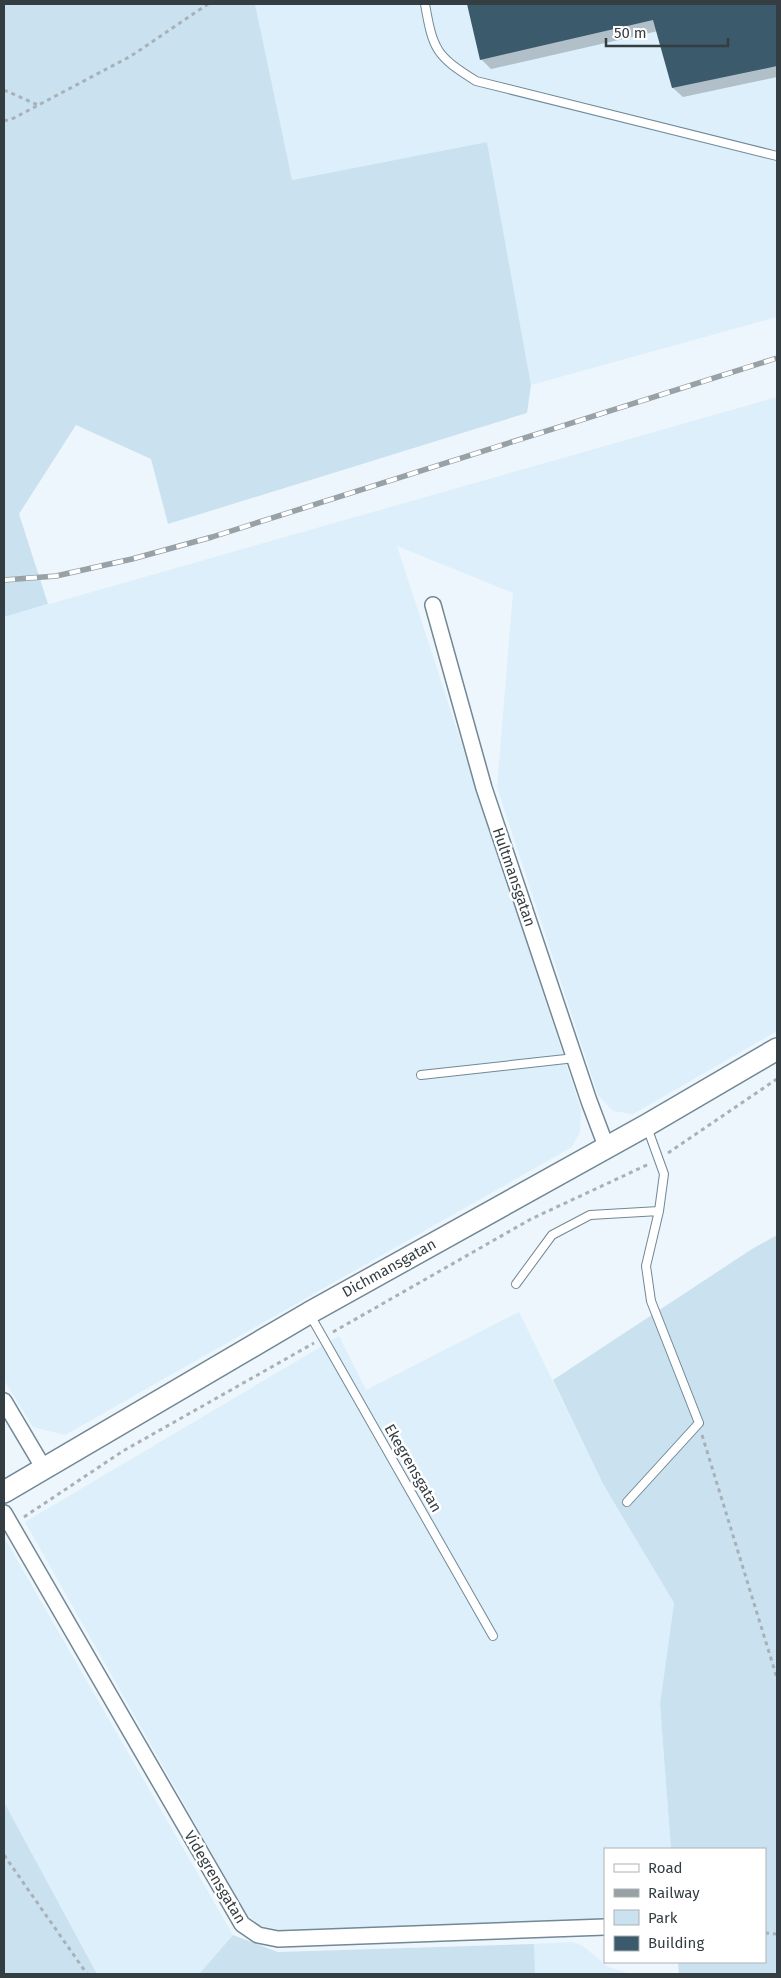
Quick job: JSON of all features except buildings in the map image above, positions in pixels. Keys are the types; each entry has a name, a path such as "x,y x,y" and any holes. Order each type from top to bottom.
{"street":[{"name":"Hultmansgatan","path":"433,605 484,788 574,1058 606,1146"},
{"name":"Dichmansgatan","path":"4,1492 309,1313 646,1125 777,1049"},
{"path":"4,1401 43,1468"},
{"name":"Videgrensgatan","path":"7,1519 242,1924 258,1935 278,1939 604,1927"}],"lane":[{"path":"426,4 431,35 441,56 453,67 476,82 777,156"},
{"path":"422,1075 574,1058"},
{"path":"627,1502 699,1423 651,1301 646,1266 659,1211 664,1174 646,1125"},
{"path":"516,1284 552,1235 590,1215 659,1211"},
{"name":"Ekegrensgatan","path":"309,1313 493,1636"}],"path":[{"path":"4,121 14,118 131,56 208,4"},
{"path":"4,90 38,105"},
{"path":"7,1519 531,1219 659,1159 777,1079"},
{"path":"699,1423 777,1678"},
{"path":"4,1855 87,1974"}],"shaded area":[{"path":"255,4 777,4 777,317 531,385 487,142 291,180"},
{"path":"777,397 777,1031 633,1114 613,1111 598,1095 497,787 513,593 397,546 581,1110 580,1132 572,1147 65,1435 33,1427 4,1380 4,617"},
{"path":"519,1312 603,1484 674,1603 660,1704 671,1848 604,1848 604,1919 281,1930 259,1925 247,1915 25,1522 339,1336 366,1390"},
{"path":"5,1539 233,1935 199,1974 97,1974 4,1802"},
{"path":"572,1942 583,1946 608,1967 632,1974 535,1974 534,1944"}],"green space":[{"path":"4,4 255,4 292,180 487,142 531,385 527,413 168,524 151,459 76,425 19,514 48,604 4,617"},
{"path":"777,1235 777,1974 679,1974 678,1963 766,1963 766,1848 671,1848 660,1704 674,1603 603,1484 553,1380 752,1249"},
{"path":"4,1802 97,1974 4,1974"},
{"path":"233,1935 278,1952 534,1944 535,1974 199,1974"}],"railway":[{"path":"4,580 56,576 132,559 212,537 777,358"}]}
